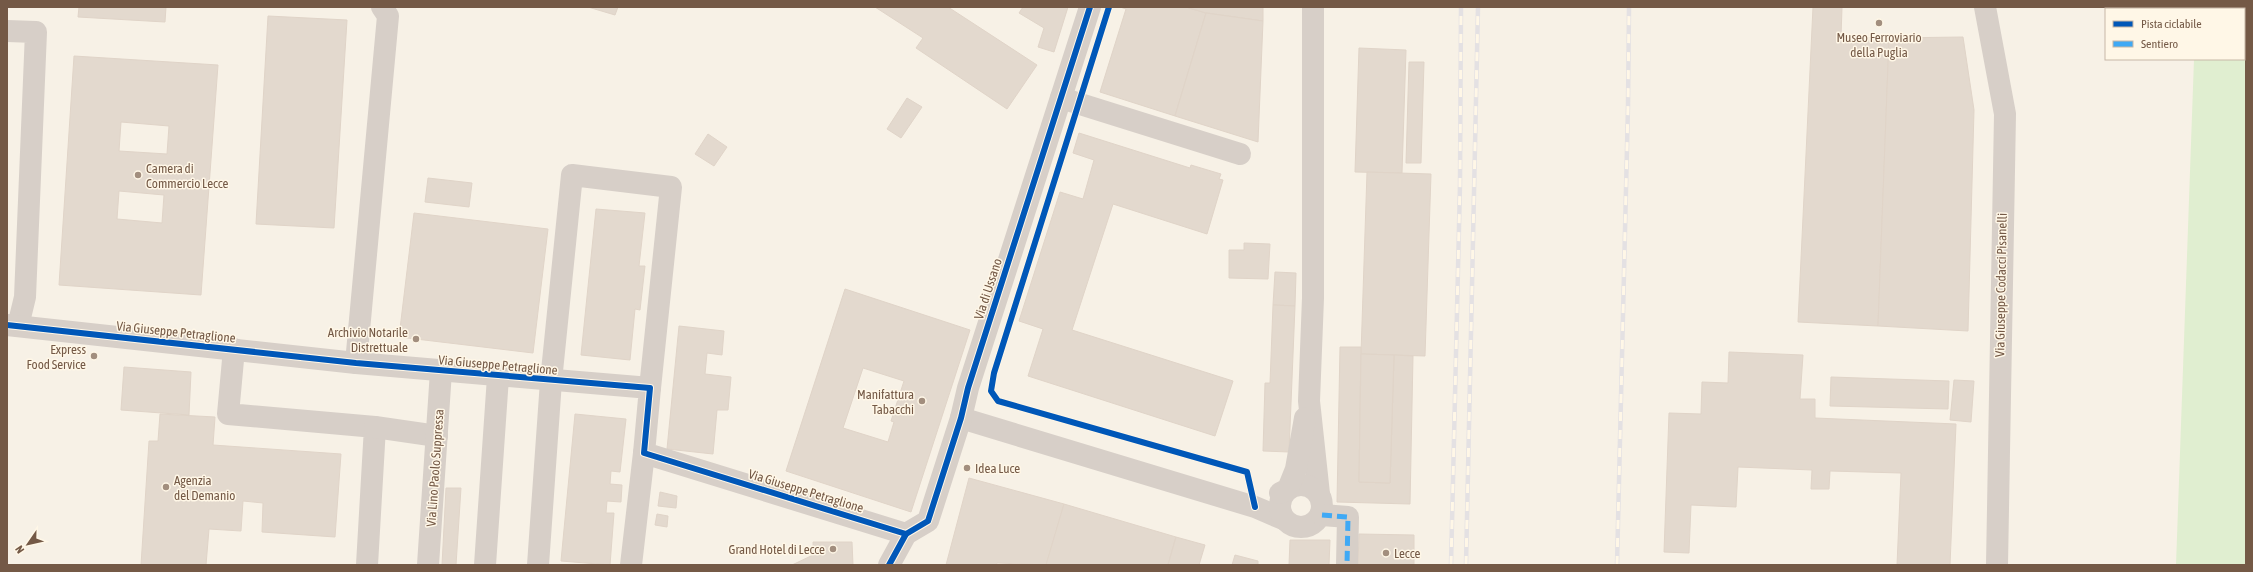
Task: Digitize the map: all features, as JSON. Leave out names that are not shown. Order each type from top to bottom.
[{"type":"street","points":[[356,363],[388,16],[382,7]]},
{"type":"street","name":"Via di Ussano","points":[[906,534],[928,521],[961,418],[968,388],[1090,7]]},
{"type":"street","points":[[961,418],[1255,507],[1284,519],[1292,526],[1304,528],[1314,524],[1322,515],[1323,504],[1319,494],[1309,401],[1313,298],[1313,7]]},
{"type":"street","name":"Via Giuseppe Codacci Pisanelli","points":[[1985,7],[2004,114],[1997,565]]},
{"type":"street","points":[[7,31],[36,32],[25,297],[13,325]]},
{"type":"street","points":[[1061,98],[1240,154]]},
{"type":"street","name":"Via Giuseppe Petraglione","points":[[538,565],[551,381],[572,175],[671,187],[631,565]]},
{"type":"street","name":"Via Giuseppe Petraglione","points":[[13,325],[356,363],[551,381],[650,388]]},
{"type":"street","points":[[234,349],[228,414],[375,427],[437,436]]},
{"type":"street","name":"Via Lino Paolo Suppressa","points":[[428,565],[440,370]]},
{"type":"street","points":[[485,565],[498,376]]},
{"type":"street","points":[[1284,519],[1279,508],[1281,497],[1288,488],[1296,469],[1309,401]]},
{"type":"street","points":[[367,565],[375,427]]},
{"type":"street","name":"Via Giuseppe Petraglione","points":[[644,453],[906,534]]},
{"type":"street","points":[[1255,507],[1288,488],[1299,484],[1310,486],[1319,494]]},
{"type":"street","points":[[1322,515],[1348,516],[1347,565]]},
{"type":"street","points":[[889,565],[906,534]]},
{"type":"green space","points":[[2246,7],[2246,565],[2176,565],[2194,60],[2245,60],[2245,8],[2196,8]]},
{"type":"building","points":[[79,7],[166,7],[165,22],[78,17]]},
{"type":"building","points":[[588,7],[618,7],[615,15]]},
{"type":"building","points":[[875,7],[948,7],[1037,65],[1007,109],[916,48],[923,38]]},
{"type":"building","points":[[1023,7],[1068,7],[1054,52],[1038,47],[1044,28],[1019,13]]},
{"type":"building","points":[[1120,7],[1186,7],[1206,13],[1175,116],[1100,92],[1126,9]]},
{"type":"building","points":[[1186,7],[1263,7],[1263,21],[1206,13]]},
{"type":"building","points":[[1813,7],[1842,7],[1841,37],[1889,38],[1878,326],[1798,322]]},
{"type":"building","points":[[1206,13],[1263,21],[1258,142],[1175,116]]},
{"type":"building","points":[[268,16],[347,20],[334,228],[256,224]]},
{"type":"building","points":[[1963,37],[1974,110],[1968,331],[1878,326],[1889,38]]},
{"type":"building","points":[[1359,48],[1406,50],[1402,173],[1355,172]]},
{"type":"building","points":[[74,56],[218,65],[201,295],[59,285]],"holes":[[[121,122],[169,126],[167,154],[119,151]],[[119,191],[164,195],[162,223],[117,219]]]},
{"type":"building","points":[[1409,62],[1424,62],[1421,163],[1406,163]]},
{"type":"building","points":[[907,98],[922,107],[901,138],[887,129]]},
{"type":"building","points":[[1079,133],[1190,168],[1191,165],[1221,174],[1219,179],[1223,180],[1207,234],[1113,204],[1072,330],[1233,381],[1215,436],[1028,376],[1043,329],[1019,321],[1060,192],[1083,199],[1094,160],[1073,153]]},
{"type":"building","points":[[708,134],[727,147],[714,166],[695,154]]},
{"type":"building","points":[[1367,172],[1431,174],[1425,356],[1361,354]]},
{"type":"building","points":[[428,178],[472,183],[469,207],[425,202]]},
{"type":"building","points":[[596,209],[645,213],[639,266],[645,266],[640,310],[635,309],[630,360],[581,355]]},
{"type":"building","points":[[414,213],[548,229],[533,353],[399,337]]},
{"type":"building","points":[[1244,243],[1270,244],[1268,279],[1229,278],[1229,250],[1244,250]]},
{"type":"building","points":[[1275,272],[1296,273],[1295,306],[1273,305]]},
{"type":"building","name":"Manifattura Tabacchi","points":[[845,289],[970,330],[911,512],[786,471]],"holes":[[[863,368],[904,381],[891,421],[894,422],[888,442],[843,428]]]},
{"type":"building","points":[[1273,305],[1295,306],[1289,452],[1263,451],[1265,383],[1270,383]]},
{"type":"building","points":[[679,326],[724,331],[722,355],[707,353],[705,374],[731,377],[728,410],[717,410],[713,454],[667,449]]},
{"type":"building","points":[[1340,347],[1361,347],[1359,482],[1390,483],[1394,355],[1413,356],[1410,504],[1337,502]]},
{"type":"building","points":[[1729,352],[1803,355],[1800,399],[1815,399],[1815,418],[1956,424],[1950,565],[1897,565],[1901,473],[1830,471],[1829,489],[1811,489],[1812,470],[1738,467],[1736,507],[1691,505],[1689,553],[1664,552],[1669,413],[1701,414],[1702,382],[1728,383]]},
{"type":"building","points":[[1361,354],[1394,355],[1390,483],[1359,482]]},
{"type":"building","points":[[124,367],[191,372],[189,415],[121,410]]},
{"type":"building","points":[[1831,377],[1949,381],[1948,409],[1830,406]]},
{"type":"building","points":[[1954,380],[1974,381],[1971,422],[1950,420]]},
{"type":"building","points":[[160,414],[215,417],[213,445],[341,454],[335,537],[262,532],[263,503],[243,501],[241,531],[209,529],[206,565],[141,565],[149,441],[158,441]]},
{"type":"building","points":[[575,414],[626,419],[620,472],[611,471],[610,484],[622,485],[621,502],[607,501],[606,513],[614,513],[610,565],[561,561]]},
{"type":"building","points":[[969,478],[1064,504],[1046,565],[997,563],[996,565],[946,565]]},
{"type":"building","points":[[446,488],[461,488],[456,565],[442,565]]},
{"type":"building","points":[[660,492],[677,496],[676,508],[658,506]]},
{"type":"building","points":[[1064,504],[1176,537],[1168,565],[1046,565]]},
{"type":"building","points":[[657,514],[668,516],[667,527],[655,525]]},
{"type":"building","name":"Lecce","points":[[1359,534],[1414,535],[1414,565],[1358,565]]},
{"type":"building","points":[[1176,537],[1205,545],[1199,565],[1168,565]]},
{"type":"building","points":[[1290,540],[1330,540],[1329,565],[1289,565]]},
{"type":"building","name":"Grand Hotel di Lecce","points":[[813,542],[852,542],[853,565],[792,565],[813,555]]},
{"type":"building","points":[[1235,555],[1258,561],[1258,565],[1232,565]]},
{"type":"railway","points":[[1451,565],[1460,185],[1461,7]]},
{"type":"railway","points":[[1466,565],[1478,7]]},
{"type":"railway","points":[[1617,565],[1629,7]]},
{"type":"marked path","points":[[1322,515],[1348,517],[1347,565]]},
{"type":"cycle path","points":[[889,565],[906,534],[928,521],[961,418],[968,388],[1090,7]]},
{"type":"cycle path","points":[[1109,7],[994,373],[991,391],[998,401],[1247,472],[1255,507]]},
{"type":"cycle path","points":[[7,325],[356,363],[650,388],[644,453],[906,534]]},
{"type":"place","name":"Museo Ferroviario della Puglia","points":[[1879,23]]},
{"type":"place","name":"Camera di Commercio Lecce","points":[[138,175]]},
{"type":"place","name":"Archivio Notarile Distrettuale","points":[[416,339]]},
{"type":"place","name":"Express Food Service","points":[[94,356]]},
{"type":"place","name":"Manifattura Tabacchi","points":[[922,401]]},
{"type":"place","name":"Idea Luce","points":[[967,468]]},
{"type":"place","name":"Agenzia del Demanio","points":[[166,487]]},
{"type":"place","name":"Grand Hotel di Lecce","points":[[833,549]]},
{"type":"place","name":"Lecce","points":[[1386,553]]}]
